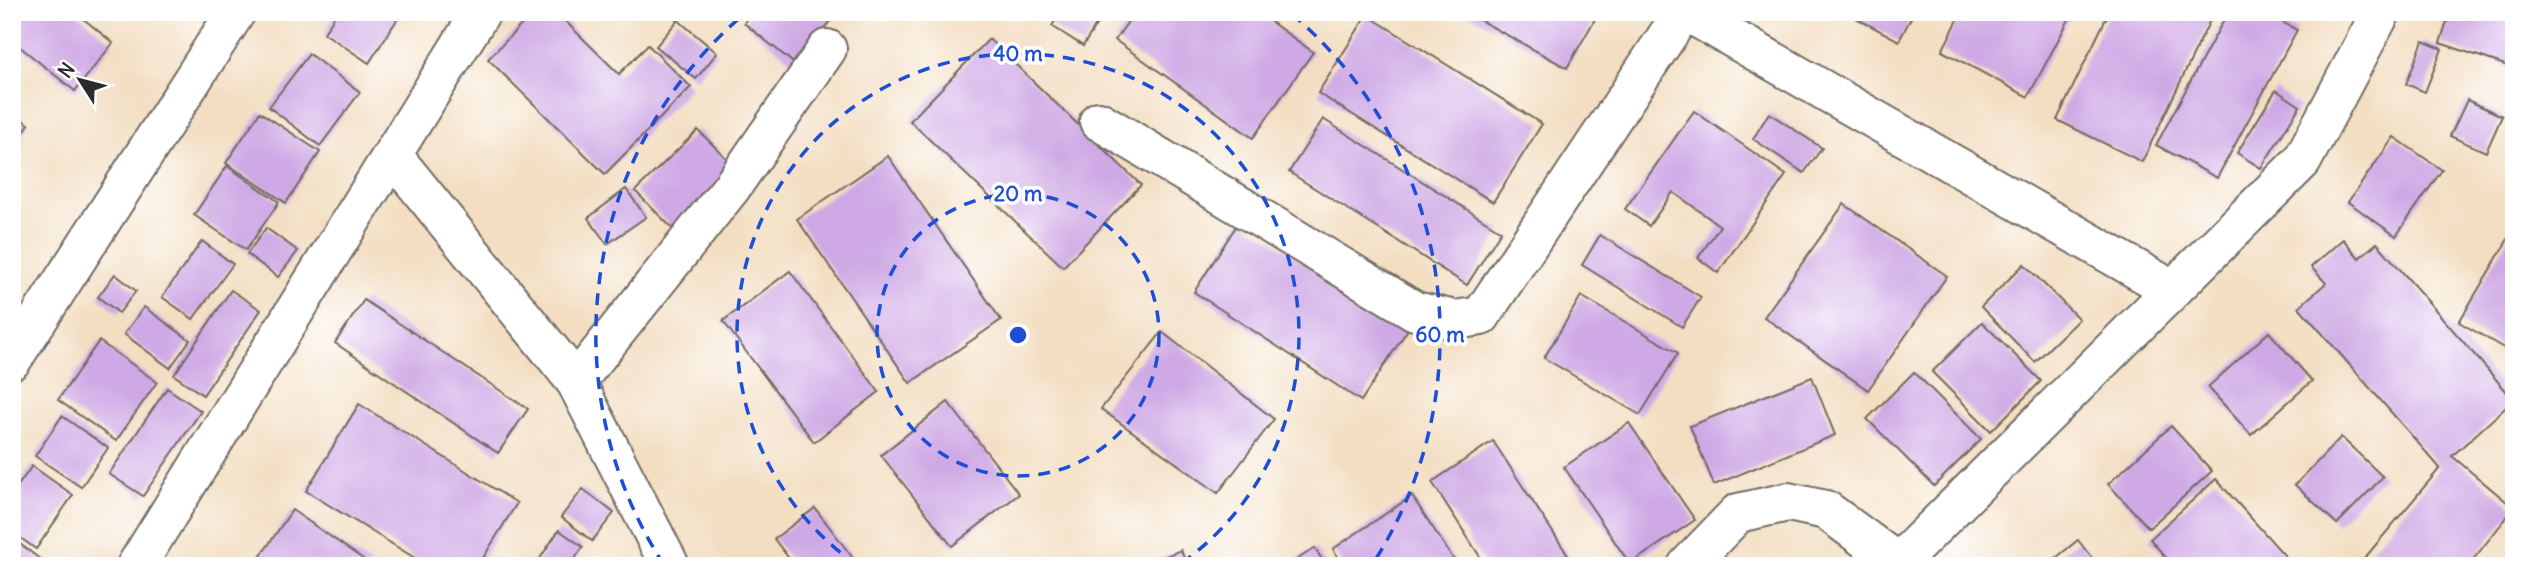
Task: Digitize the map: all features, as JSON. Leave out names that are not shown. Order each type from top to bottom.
[{"type":"street","points":[[12,360],[236,12]]},
{"type":"street","points":[[136,566],[481,12]]},
{"type":"street","points":[[1099,121],[1415,311],[1455,320],[1481,316],[1685,12],[2171,289]]},
{"type":"street","points":[[1687,566],[1738,513],[1788,502],[1826,510],[1900,564],[2171,289],[2302,161],[2381,12]]},
{"type":"street","points":[[576,382],[731,188],[827,49]]},
{"type":"street","points":[[393,156],[576,382],[670,566]]},
{"type":"building","points":[[12,12],[75,12],[113,43],[75,91],[14,42],[12,44]]},
{"type":"building","points":[[337,12],[402,12],[369,63],[324,33]]},
{"type":"building","points":[[534,12],[560,12],[558,14],[619,74],[648,45],[691,87],[605,174],[488,59]]},
{"type":"building","points":[[752,12],[837,12],[796,65],[744,23]]},
{"type":"building","points":[[1061,12],[1104,12],[1083,46],[1052,26]]},
{"type":"building","points":[[1135,12],[1257,12],[1313,52],[1253,138],[1115,40]]},
{"type":"building","points":[[1465,12],[1599,12],[1567,68]]},
{"type":"building","points":[[1845,12],[1914,12],[1899,41]]},
{"type":"building","points":[[1962,12],[2073,12],[2028,97],[1942,51]]},
{"type":"building","points":[[2109,12],[2214,12],[2142,162],[2057,120]]},
{"type":"building","points":[[2228,12],[2263,12],[2297,30],[2217,178],[2156,145]]},
{"type":"building","points":[[2450,12],[2514,13],[2514,68],[2440,43]]},
{"type":"building","points":[[1367,15],[1542,124],[1493,202],[1318,93]]},
{"type":"building","points":[[678,20],[717,53],[696,79],[656,46]]},
{"type":"building","points":[[989,39],[1141,185],[1063,267],[910,121]]},
{"type":"building","points":[[2423,41],[2442,49],[2425,92],[2406,84]]},
{"type":"building","points":[[309,54],[360,92],[320,146],[269,107]]},
{"type":"building","points":[[2276,90],[2300,106],[2261,168],[2237,153]]},
{"type":"building","points":[[2467,100],[2502,116],[2486,152],[2450,136]]},
{"type":"building","points":[[1694,111],[1786,175],[1718,273],[1698,258],[1720,226],[1673,192],[1649,226],[1625,209]]},
{"type":"building","points":[[260,112],[320,152],[286,203],[226,163]]},
{"type":"building","points":[[1769,113],[1822,148],[1804,173],[1753,139]]},
{"type":"building","points":[[12,114],[29,124],[12,150]]},
{"type":"building","points":[[1323,119],[1501,231],[1467,285],[1289,172]]},
{"type":"building","points":[[698,130],[738,170],[676,232],[635,191]]},
{"type":"building","points":[[2394,137],[2442,170],[2396,236],[2348,202]]},
{"type":"building","points":[[888,156],[1001,320],[910,383],[797,219]]},
{"type":"building","points":[[227,166],[279,202],[246,250],[194,215]]},
{"type":"building","points":[[626,189],[646,217],[607,244],[588,218]]},
{"type":"building","points":[[1844,204],[1947,276],[1868,390],[1764,317]]},
{"type":"building","points":[[1240,220],[1408,329],[1361,401],[1194,292]]},
{"type":"building","points":[[266,228],[298,251],[278,277],[247,254]]},
{"type":"building","points":[[2514,229],[2514,354],[2459,322]]},
{"type":"building","points":[[1600,235],[1701,297],[1682,327],[1582,265]]},
{"type":"building","points":[[2343,239],[2359,258],[2377,243],[2514,400],[2452,456],[2514,508],[2468,566],[2358,566],[2440,468],[2299,307],[2326,283],[2311,267]]},
{"type":"building","points":[[202,241],[233,264],[193,319],[162,297]]},
{"type":"building","points":[[2024,264],[2079,319],[2035,362],[1981,307]]},
{"type":"building","points":[[790,271],[879,392],[814,442],[723,321]]},
{"type":"building","points":[[115,274],[136,291],[119,313],[98,297]]},
{"type":"building","points":[[231,290],[261,310],[203,395],[174,375]]},
{"type":"building","points":[[1581,296],[1678,353],[1640,415],[1544,358]]},
{"type":"building","points":[[364,300],[528,409],[498,453],[335,343]]},
{"type":"building","points":[[144,307],[190,340],[170,368],[124,334]]},
{"type":"building","points":[[1982,322],[2041,381],[1991,431],[1932,372]]},
{"type":"building","points":[[1162,332],[1274,419],[1218,493],[1101,409]]},
{"type":"building","points":[[2269,332],[2312,381],[2251,435],[2208,387]]},
{"type":"building","points":[[99,341],[157,382],[116,441],[58,400]]},
{"type":"building","points":[[1914,372],[1981,439],[1934,486],[1867,419]]},
{"type":"building","points":[[1812,377],[1835,435],[1714,485],[1690,426]]},
{"type":"building","points":[[167,388],[201,411],[143,496],[109,474]]},
{"type":"building","points":[[948,402],[1019,494],[952,546],[881,455]]},
{"type":"building","points":[[359,404],[517,503],[478,566],[428,566],[306,491]]},
{"type":"building","points":[[62,416],[108,448],[81,487],[35,456]]},
{"type":"building","points":[[1629,423],[1695,520],[1630,564],[1564,467]]},
{"type":"building","points":[[2171,426],[2212,471],[2149,528],[2108,484]]},
{"type":"building","points":[[2341,437],[2383,477],[2337,524],[2295,485]]},
{"type":"building","points":[[1493,441],[1575,566],[1486,566],[1432,482]]},
{"type":"building","points":[[32,466],[73,495],[36,549],[12,532],[12,494]]},
{"type":"building","points":[[2216,479],[2294,566],[2173,566],[2150,539]]},
{"type":"building","points":[[583,489],[614,513],[592,541],[561,517]]},
{"type":"building","points":[[1412,496],[1458,566],[1344,566],[1333,549]]},
{"type":"building","points":[[815,508],[856,562],[851,566],[795,566],[774,539]]},
{"type":"building","points":[[292,510],[373,566],[254,566]]},
{"type":"building","points":[[559,530],[583,547],[570,566],[535,566]]},
{"type":"building","points":[[12,538],[49,566],[12,566]]},
{"type":"building","points":[[2078,540],[2098,566],[2046,566]]},
{"type":"building","points":[[1315,548],[1326,566],[1287,566]]},
{"type":"building","points":[[1181,550],[1187,566],[1140,566]]}]
